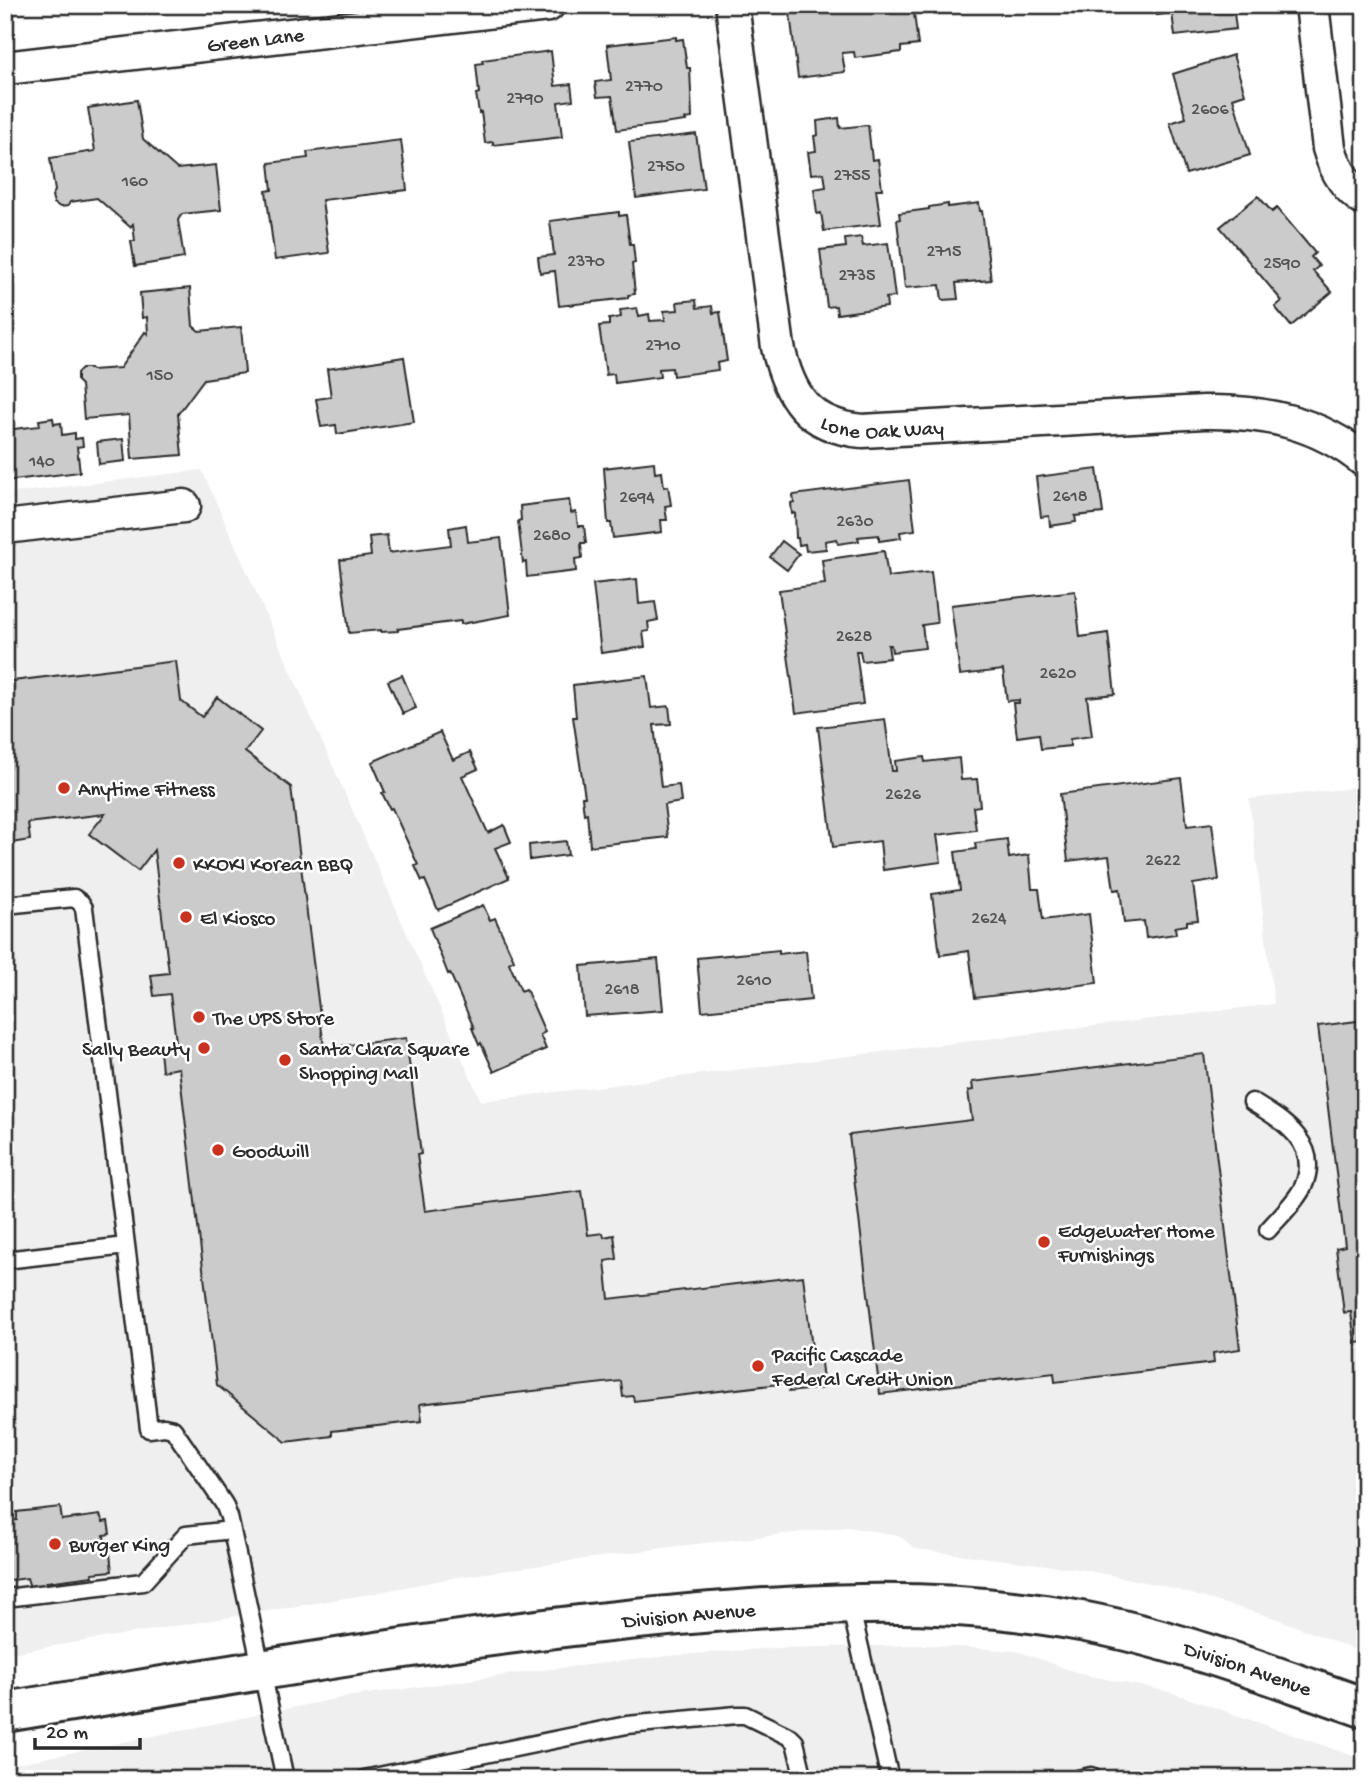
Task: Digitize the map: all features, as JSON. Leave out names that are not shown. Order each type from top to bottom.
[{"type":"street","name":"Green Lane","points":[[5,68],[548,5]]},
{"type":"street","name":"Lone Oak Way","points":[[732,5],[778,347],[790,388],[812,413],[830,424],[862,431],[1204,412],[1257,414],[1311,428],[1351,449],[1365,461]]},
{"type":"street","points":[[1312,5],[1329,148],[1333,162],[1343,179],[1365,200]]},
{"type":"street","points":[[5,527],[184,506]]},
{"type":"street","name":"Division Avenue","points":[[5,1712],[536,1629],[747,1608],[850,1604],[993,1609],[1086,1622],[1207,1653],[1365,1708]]},
{"type":"lane","points":[[5,905],[74,898],[84,908],[149,1429],[173,1429],[225,1504],[285,1779]]},
{"type":"lane","points":[[1252,1102],[1277,1118],[1297,1136],[1303,1143],[1305,1153],[1306,1178],[1303,1187],[1268,1230]]},
{"type":"lane","points":[[5,1260],[126,1246]]},
{"type":"lane","points":[[5,1598],[143,1583],[186,1535],[232,1530]]},
{"type":"lane","points":[[850,1604],[890,1779]]},
{"type":"lane","points":[[364,1779],[627,1725],[737,1714],[745,1715],[790,1737],[798,1748],[804,1779]]},
{"type":"lane","points":[[1079,1779],[1091,1776],[1091,1779]]},
{"type":"shaded area","points":[[202,470],[481,1101],[1274,1004],[1249,799],[1346,789],[1365,782],[1365,1654],[1275,1618],[1160,1585],[1079,1569],[916,1549],[898,1535],[847,1527],[678,1546],[457,1577],[364,1595],[5,1654],[5,494]]},
{"type":"shaded area","points":[[926,1645],[1017,1651],[1081,1674],[1170,1692],[1365,1760],[1365,1779],[5,1779],[5,1766],[345,1697],[668,1656],[772,1648]]},
{"type":"building","points":[[789,5],[913,5],[918,45],[901,47],[901,52],[855,58],[854,52],[842,53],[845,72],[798,78]]},
{"type":"building","points":[[1156,5],[1233,5],[1236,29],[1175,36],[1172,13],[1157,15]]},
{"type":"building","points":[[676,37],[676,40],[683,39],[687,68],[690,68],[692,118],[617,130],[612,96],[597,97],[595,82],[611,80],[607,45]]},
{"type":"building","points":[[551,51],[555,86],[571,84],[573,100],[558,102],[562,137],[493,145],[493,142],[485,143],[476,94],[479,93],[476,64],[483,63],[482,60]]},
{"type":"building","points":[[1233,55],[1245,94],[1233,98],[1250,155],[1186,174],[1170,123],[1186,118],[1173,74]]},
{"type":"building","points":[[137,100],[143,139],[177,169],[216,165],[221,210],[182,214],[178,220],[184,258],[135,266],[131,241],[135,241],[133,224],[130,227],[97,198],[70,202],[68,206],[60,207],[54,203],[50,158],[95,151],[88,108]]},
{"type":"building","points":[[839,118],[840,128],[868,125],[872,160],[878,159],[882,189],[876,189],[881,224],[824,231],[821,213],[817,214],[814,189],[826,187],[824,173],[811,174],[808,152],[816,151],[814,136],[818,135],[817,121]]},
{"type":"building","points":[[696,134],[704,189],[636,198],[629,142]]},
{"type":"building","points":[[401,140],[407,190],[322,200],[329,253],[275,260],[266,191],[272,190],[269,163],[308,158],[307,152]]},
{"type":"building","points":[[1258,196],[1272,212],[1277,208],[1315,253],[1311,257],[1319,266],[1313,271],[1332,292],[1291,326],[1275,307],[1282,301],[1220,227]]},
{"type":"building","points":[[979,203],[991,280],[956,283],[958,299],[942,300],[940,285],[905,288],[897,220],[900,219],[899,213],[948,204],[948,207]]},
{"type":"building","points":[[619,212],[619,216],[626,215],[630,244],[633,244],[635,294],[628,295],[628,298],[559,306],[555,271],[540,273],[538,257],[554,255],[550,221]]},
{"type":"building","points":[[861,237],[863,246],[888,243],[895,297],[886,298],[887,307],[837,314],[836,306],[827,307],[820,250],[846,247],[845,239]]},
{"type":"building","points":[[190,288],[193,326],[199,331],[241,327],[245,373],[204,379],[178,414],[182,455],[132,459],[129,415],[84,419],[81,385],[77,381],[77,373],[82,368],[120,368],[145,332],[148,334],[147,317],[142,318],[140,293]]},
{"type":"building","points":[[696,300],[697,308],[712,306],[713,313],[720,312],[727,361],[717,363],[718,370],[673,376],[672,368],[659,369],[660,377],[615,383],[614,374],[606,375],[599,326],[609,325],[609,319],[621,317],[620,310],[637,308],[639,316],[649,314],[650,321],[665,320],[664,311],[678,310],[677,302]]},
{"type":"building","points":[[404,357],[414,422],[337,434],[336,425],[321,427],[316,399],[331,397],[327,369]]},
{"type":"building","points":[[53,418],[54,424],[61,423],[62,435],[75,433],[75,439],[82,438],[83,446],[77,447],[80,472],[5,481],[5,430],[40,426],[39,420]]},
{"type":"building","points":[[123,439],[125,461],[99,464],[97,442]]},
{"type":"building","points":[[654,462],[655,473],[662,472],[664,487],[668,486],[671,505],[665,506],[667,520],[661,520],[662,532],[613,538],[611,523],[608,523],[604,468]]},
{"type":"building","points":[[1097,469],[1103,513],[1075,516],[1076,522],[1050,526],[1049,516],[1041,517],[1036,477]]},
{"type":"building","points":[[909,480],[915,530],[900,532],[901,538],[879,541],[879,535],[858,537],[859,541],[838,544],[837,539],[825,541],[826,549],[806,551],[805,544],[799,545],[796,538],[795,513],[792,514],[793,495]]},
{"type":"building","points":[[569,500],[571,513],[576,512],[578,526],[584,526],[586,543],[581,543],[582,558],[575,559],[576,571],[527,577],[518,521],[521,520],[520,506]]},
{"type":"building","points":[[466,525],[468,542],[501,538],[510,615],[461,624],[461,621],[398,631],[349,633],[340,560],[371,556],[369,537],[387,535],[389,553],[451,545],[449,528]]},
{"type":"building","points":[[782,541],[799,554],[787,570],[770,557]]},
{"type":"building","points":[[884,551],[888,577],[931,572],[937,623],[922,625],[925,648],[892,652],[891,645],[888,645],[890,658],[862,661],[860,651],[856,651],[863,704],[796,713],[779,590],[825,584],[822,560]]},
{"type":"building","points":[[637,579],[639,604],[655,602],[658,620],[648,622],[649,631],[643,632],[645,647],[601,653],[593,584]]},
{"type":"building","points":[[1075,591],[1080,637],[1108,633],[1115,694],[1087,697],[1092,736],[1070,739],[1070,746],[1041,749],[1039,734],[1017,737],[1013,703],[1019,703],[1019,700],[1007,701],[1003,670],[960,675],[951,605]]},
{"type":"building","name":"Santa Clara Square Shopping Mall","points":[[176,661],[181,701],[202,717],[217,697],[261,731],[245,752],[291,787],[324,1048],[406,1038],[421,1154],[417,1155],[425,1211],[582,1191],[588,1235],[614,1235],[617,1259],[605,1261],[609,1299],[803,1276],[813,1356],[820,1355],[824,1388],[789,1392],[788,1383],[634,1401],[633,1396],[623,1397],[621,1381],[420,1404],[422,1421],[332,1431],[332,1436],[286,1442],[217,1385],[179,1068],[162,1071],[160,1051],[177,1049],[170,994],[154,996],[151,975],[169,973],[154,850],[138,871],[89,834],[105,814],[28,823],[30,840],[11,843],[9,825],[5,825],[5,682]]},
{"type":"building","points":[[402,675],[416,708],[403,714],[388,681]]},
{"type":"building","points":[[647,676],[651,708],[669,706],[671,724],[654,725],[661,787],[679,785],[681,802],[664,805],[668,837],[590,846],[573,717],[576,717],[573,685]]},
{"type":"building","points":[[885,719],[892,771],[896,771],[895,761],[924,757],[925,762],[959,758],[961,780],[977,779],[980,806],[973,807],[976,830],[937,835],[941,862],[883,870],[880,841],[833,847],[818,727]]},
{"type":"building","points":[[440,732],[453,760],[470,752],[478,769],[462,776],[488,833],[504,825],[511,842],[495,848],[509,878],[438,910],[425,880],[422,881],[415,866],[418,865],[392,808],[390,809],[382,793],[385,792],[372,762]]},
{"type":"building","points":[[1181,778],[1187,826],[1212,823],[1219,880],[1193,884],[1198,920],[1187,921],[1187,925],[1175,927],[1176,934],[1146,938],[1144,921],[1124,923],[1120,889],[1114,890],[1109,856],[1068,861],[1060,794]]},
{"type":"building","points":[[1007,839],[1009,858],[1029,855],[1032,889],[1039,889],[1043,920],[1089,914],[1097,983],[975,998],[969,951],[940,955],[932,894],[960,890],[955,852],[976,849],[975,843]]},
{"type":"building","points":[[566,841],[568,855],[530,860],[529,845]]},
{"type":"building","points":[[483,905],[490,920],[495,918],[514,960],[509,963],[521,991],[526,989],[545,1032],[540,1035],[546,1049],[494,1072],[481,1043],[479,1045],[430,928]]},
{"type":"building","points":[[779,950],[779,954],[806,951],[811,1000],[702,1011],[697,958]]},
{"type":"building","points":[[658,959],[663,1010],[585,1016],[581,966]]},
{"type":"building","points":[[1365,1020],[1365,1342],[1355,1343],[1351,1312],[1344,1313],[1336,1248],[1345,1246],[1318,1026]]},
{"type":"building","name":"Edgewater Home Furnishings","points":[[1204,1054],[1240,1349],[1213,1353],[1214,1363],[1055,1382],[1054,1373],[880,1394],[849,1135],[972,1120],[968,1091],[973,1090],[972,1082]]},
{"type":"building","name":"Burger King","points":[[60,1507],[62,1520],[100,1515],[103,1522],[108,1521],[110,1534],[104,1535],[106,1554],[110,1554],[112,1571],[46,1582],[47,1589],[31,1591],[27,1578],[5,1581],[5,1521],[17,1520],[17,1512]]},
{"type":"place","name":"Anytime Fitness","points":[[64,788]]},
{"type":"place","name":"KKOKI Korean BBQ","points":[[179,863]]},
{"type":"place","name":"El Kiosco","points":[[186,917]]},
{"type":"place","name":"The UPS Store","points":[[199,1017]]},
{"type":"place","name":"Sally Beauty","points":[[204,1048]]},
{"type":"place","name":"Santa Clara Square Shopping Mall","points":[[285,1060]]},
{"type":"place","name":"Goodwill","points":[[218,1150]]},
{"type":"place","name":"Edgewater Home Furnishings","points":[[1044,1242]]},
{"type":"place","name":"Pacific Cascade Federal Credit Union","points":[[758,1366]]},
{"type":"place","name":"Burger King","points":[[55,1544]]}]
